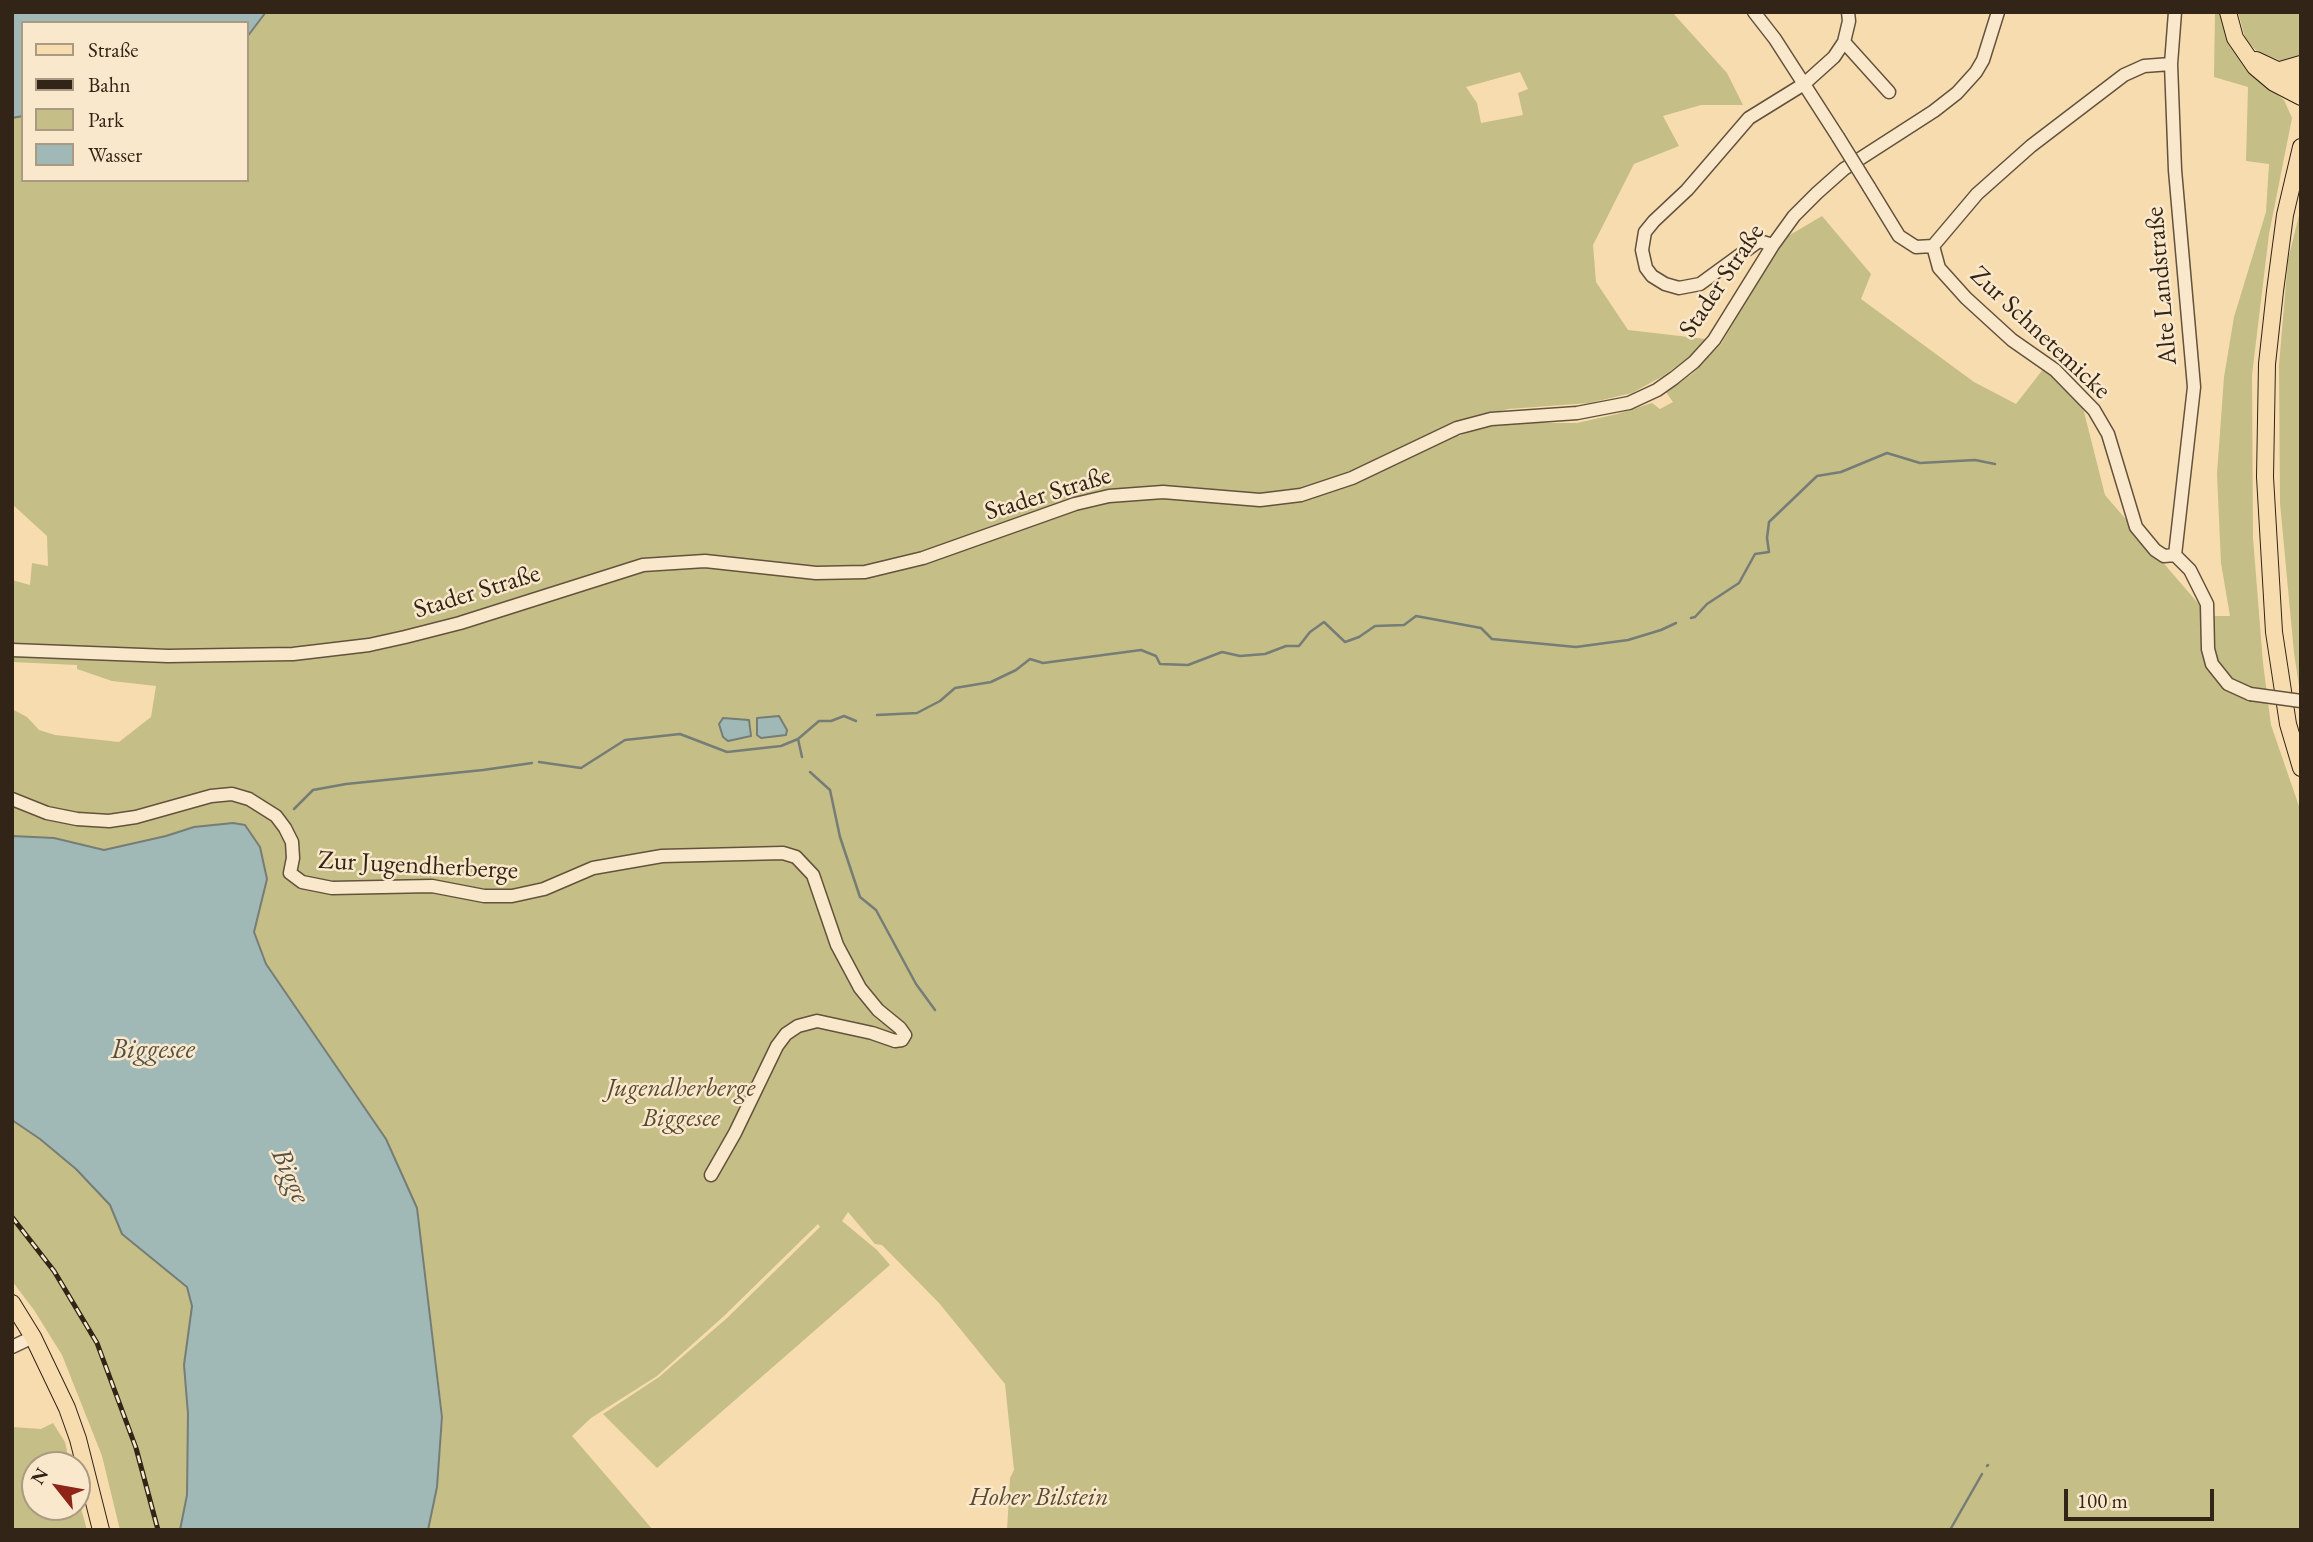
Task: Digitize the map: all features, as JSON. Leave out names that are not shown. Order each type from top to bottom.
[{"type":"main road","points":[[2228,12],[2235,38],[2263,75],[2301,97]]},
{"type":"main road","points":[[2245,54],[2301,81]]},
{"type":"main road","points":[[2277,71],[2301,64]]},
{"type":"main road","points":[[2301,147],[2285,215],[2275,291],[2267,365],[2264,477],[2274,632],[2288,724],[2301,768]]},
{"type":"main road","points":[[12,1303],[33,1336],[71,1418],[101,1530]]},
{"type":"street","points":[[1754,12],[1804,84],[1899,236],[1916,247],[1933,246],[1986,186],[2031,146],[2123,75],[2144,66],[2171,64]]},
{"type":"street","points":[[1773,245],[1759,241],[1700,284],[1679,288],[1665,285],[1653,276],[1646,268],[1642,250],[1645,232],[1649,226],[1687,190],[1749,118],[1804,84],[1834,57],[1844,42],[1849,21],[1848,12]]},
{"type":"street","name":"Stader Straße","points":[[12,650],[221,656],[329,651],[405,637],[460,623],[643,565],[705,561],[816,573],[865,572],[923,558],[1075,504],[1109,496],[1163,492],[1260,500],[1301,495],[1352,478],[1457,428],[1491,419],[1577,413],[1629,402],[1657,390],[1694,362],[1714,340],[1773,245],[1800,210],[1843,169],[1957,93],[1983,60],[1998,12]]},
{"type":"street","name":"Alte Landstraße","points":[[2175,12],[2171,64],[2175,170],[2194,387],[2175,555]]},
{"type":"street","points":[[1844,42],[1889,92]]},
{"type":"street","name":"Zur Schnetemicke","points":[[1933,246],[1939,268],[1966,298],[2012,341],[2055,370],[2094,410],[2108,434],[2136,527],[2155,550],[2164,556],[2175,555]]},
{"type":"street","points":[[2175,555],[2190,570],[2207,604],[2211,664],[2228,684],[2250,694],[2301,701]]},
{"type":"street","name":"Zur Jugendherberge","points":[[12,799],[47,813],[77,820],[109,821],[136,817],[211,796],[232,794],[249,799],[276,816],[285,828],[292,842],[290,873],[302,882],[332,888],[432,886],[484,896],[512,897],[528,895],[593,868],[662,856],[783,853],[796,857],[813,875],[837,946],[860,988],[878,1010],[905,1035],[902,1040],[895,1041],[817,1021],[798,1026],[786,1034],[777,1046],[735,1133],[711,1175]]},
{"type":"street","points":[[12,1348],[33,1336]]},
{"type":"green space","points":[[266,12],[1672,12],[1727,73],[1743,105],[1701,105],[1663,116],[1679,146],[1634,164],[1593,245],[1596,282],[1628,330],[1706,339],[1688,358],[1632,393],[1589,403],[1508,409],[1455,422],[1459,436],[1480,428],[1515,423],[1577,423],[1652,403],[1660,409],[1673,402],[1666,392],[1692,374],[1721,344],[1783,239],[1822,216],[1871,274],[1861,299],[1974,382],[2016,404],[2044,368],[2082,404],[2105,495],[2209,616],[2230,616],[2221,563],[2217,474],[2224,377],[2234,317],[2266,212],[2269,164],[2246,161],[2248,87],[2214,77],[2215,12],[2221,12],[2249,71],[2284,100],[2292,118],[2269,234],[2252,375],[2253,538],[2271,725],[2301,812],[2301,1530],[1007,1530],[1010,1478],[1014,1470],[1005,1384],[939,1303],[882,1245],[875,1244],[848,1212],[842,1221],[877,1250],[890,1265],[657,1468],[603,1414],[659,1377],[727,1318],[820,1227],[818,1224],[724,1316],[657,1376],[591,1418],[572,1436],[653,1530],[428,1530],[437,1486],[443,1418],[417,1208],[386,1139],[266,964],[254,932],[267,879],[194,827],[104,850],[54,838],[12,836],[12,709],[27,717],[39,730],[55,735],[119,742],[151,717],[156,686],[112,681],[77,669],[77,665],[12,662],[12,580],[30,585],[32,563],[48,566],[47,536],[12,504],[12,118],[21,116],[21,182],[248,182],[248,36]],"holes":[[[1520,72],[1528,89],[1518,93],[1523,115],[1481,123],[1477,103],[1466,87]]]},
{"type":"green space","points":[[2238,12],[2301,12],[2301,55],[2284,62],[2257,51],[2246,41]]},
{"type":"green space","points":[[2301,207],[2301,699],[2280,503],[2279,365],[2288,260]]},
{"type":"green space","points":[[12,1120],[76,1169],[110,1205],[122,1234],[187,1287],[192,1306],[184,1365],[188,1414],[187,1495],[180,1530],[120,1530],[102,1456],[62,1355],[12,1281]]},
{"type":"green space","points":[[53,1423],[65,1442],[67,1451],[21,1451],[21,1521],[84,1521],[87,1530],[12,1530],[12,1427],[41,1429]]},
{"type":"water","points":[[12,12],[266,12],[248,36],[248,21],[21,21],[21,116],[12,118]]},
{"type":"water","points":[[779,716],[787,730],[786,735],[761,738],[757,735],[757,718]]},
{"type":"water","points":[[723,718],[749,720],[751,736],[728,741],[723,737],[719,724]]},
{"type":"water","name":"Biggesee","points":[[233,823],[245,825],[260,847],[267,879],[254,932],[266,964],[386,1139],[417,1208],[442,1417],[437,1487],[428,1530],[180,1530],[187,1495],[188,1414],[184,1365],[192,1306],[187,1287],[122,1234],[110,1205],[76,1169],[12,1120],[12,836],[54,838],[104,850],[194,827]]},
{"type":"waterway","points":[[1691,618],[1739,583],[1755,554],[1769,552],[1769,522],[1817,476],[1841,472],[1887,453],[1920,463],[1975,460],[1995,464]]},
{"type":"waterway","points":[[877,715],[917,713],[940,701],[955,688],[991,682],[1016,670],[1030,659],[1043,663],[1141,650],[1156,656],[1160,664],[1188,665],[1222,652],[1240,656],[1265,654],[1286,646],[1299,646],[1310,632],[1324,622],[1345,642],[1359,637],[1375,626],[1404,625],[1416,616],[1481,628],[1492,639],[1576,647],[1628,640],[1676,623]]},
{"type":"waterway","points":[[539,762],[581,768],[625,740],[680,734],[727,752],[781,746],[798,739],[819,721],[831,721],[844,716],[856,721]]},
{"type":"waterway","points":[[798,739],[802,757]]},
{"type":"waterway","points":[[294,809],[313,790],[532,763]]},
{"type":"waterway","points":[[810,772],[830,790],[840,837],[860,897],[876,910],[916,984],[935,1010]]},
{"type":"waterway","points":[[1950,1530],[1982,1474]]},
{"type":"railway","points":[[12,1217],[54,1271],[97,1343],[136,1448],[158,1530]]},
{"type":"park label","name":"Jugendherberge Biggesee","points":[[681,1104]]},
{"type":"park label","name":"Hoher Bilstein","points":[[1039,1498]]},
{"type":"water label","name":"Bigge","points":[[290,1176]]}]
